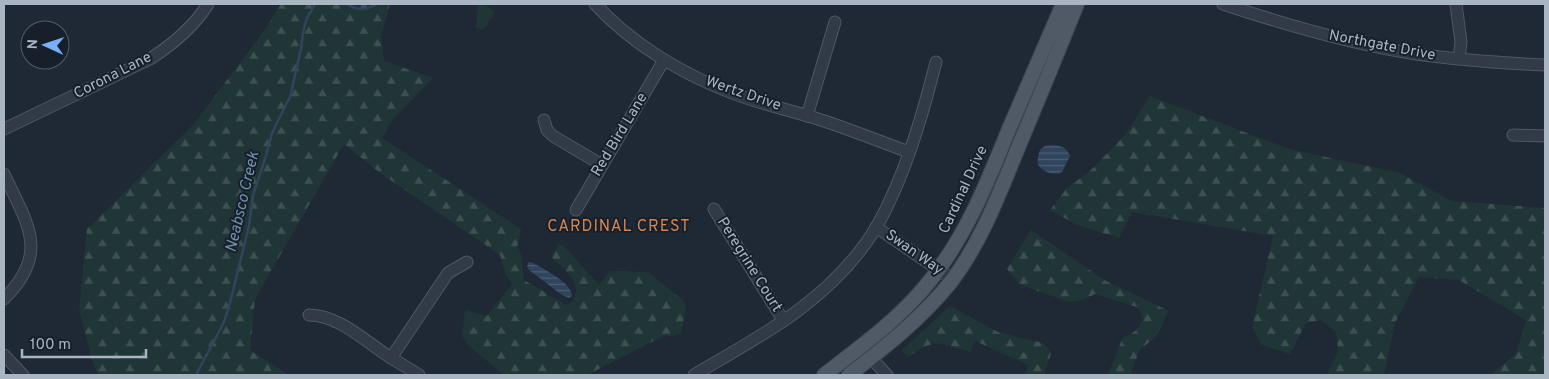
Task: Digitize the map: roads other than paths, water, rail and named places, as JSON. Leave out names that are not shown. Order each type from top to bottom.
[{"type":"main road","name":"Cardinal Drive","points":[[824,375],[887,325],[912,302],[938,270],[965,231],[979,203],[1062,4]]},
{"type":"main road","points":[[849,375],[907,329],[952,280],[978,237],[998,198],[1078,4]]},
{"type":"street","name":"Corona Lane","points":[[4,129],[150,59],[188,30],[208,4]]},
{"type":"street","name":"Wertz Drive","points":[[595,4],[617,26],[664,60],[717,88],[807,116],[909,152]]},
{"type":"street","name":"Northgate Drive","points":[[1223,4],[1282,23],[1345,40],[1415,54],[1459,60],[1545,65]]},
{"type":"street","points":[[1456,4],[1461,42],[1459,60]]},
{"type":"street","points":[[807,116],[835,22]]},
{"type":"street","name":"Red Bird Lane","points":[[576,210],[623,126],[664,60]]},
{"type":"street","points":[[694,375],[783,320],[815,296],[840,273],[856,254],[876,227],[888,203],[909,152],[936,62]]},
{"type":"street","points":[[544,120],[547,130],[553,136],[602,165]]},
{"type":"street","points":[[1513,135],[1545,136]]},
{"type":"street","points":[[4,174],[30,230],[32,243],[25,272],[14,289],[4,299]]},
{"type":"street","name":"Peregrine Court","points":[[714,209],[783,320]]},
{"type":"street","name":"Swan Way","points":[[876,227],[952,280]]},
{"type":"street","points":[[391,358],[448,273],[467,262]]},
{"type":"street","points":[[308,315],[317,315],[336,322],[419,375]]},
{"type":"street","points":[[4,354],[23,375]]},
{"type":"street","points":[[871,358],[887,375]]},
{"type":"water","points":[[1045,146],[1060,146],[1068,152],[1070,156],[1062,172],[1049,173],[1038,165],[1038,154]]},
{"type":"water","points":[[529,262],[563,281],[571,291],[572,296],[569,298],[562,295],[529,270],[527,266]]},
{"type":"waterway","name":"Neabsco Creek","points":[[196,375],[224,322],[249,226],[253,195],[272,133],[290,97],[303,32],[307,18],[315,4]]},
{"type":"waterway","name":"Neabsco Creek","points":[[347,4],[362,9],[377,4]]},
{"type":"district","name":"CARDINAL CREST","points":[[619,227]]}]
